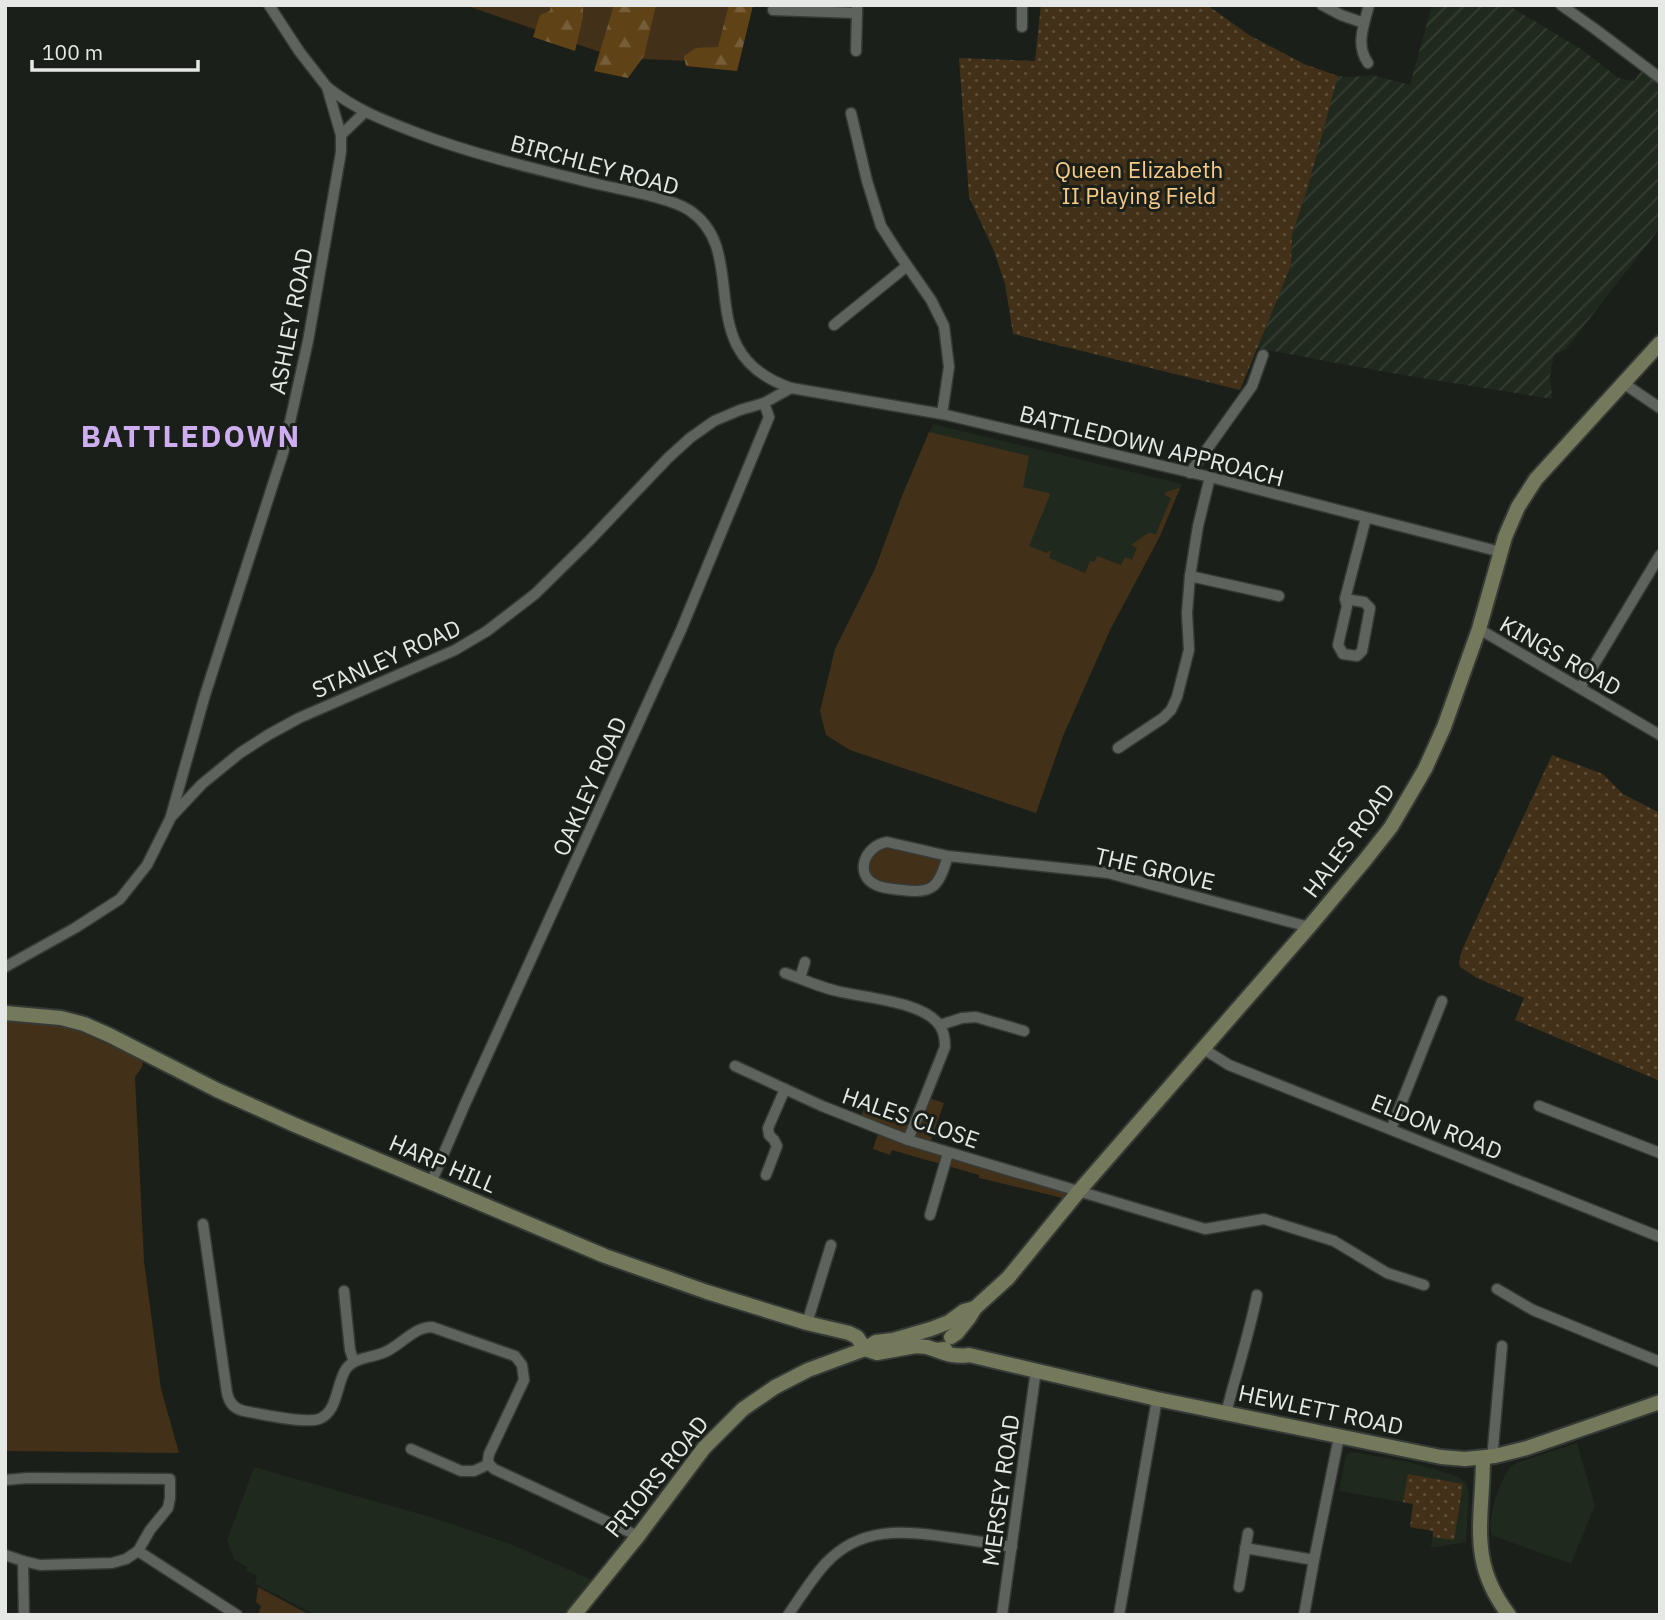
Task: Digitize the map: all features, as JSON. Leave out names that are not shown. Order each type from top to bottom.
[{"type":"main road","name":"HALES ROAD","points":[[951,1338],[970,1318],[975,1308],[1008,1278],[1079,1191],[1309,928],[1378,844],[1412,793],[1444,727],[1479,629],[1511,522],[1531,486],[1660,342]]},
{"type":"main road","name":"HARP HILL","points":[[5,1013],[51,1017],[85,1024],[217,1090],[295,1125],[605,1256],[707,1292],[849,1333],[857,1337],[865,1349]]},
{"type":"main road","name":"HALES ROAD","points":[[934,1328],[964,1311],[975,1308]]},
{"type":"main road","points":[[934,1328],[948,1330],[951,1338],[946,1348],[934,1350],[928,1343],[928,1332],[934,1328]]},
{"type":"main road","name":"PRIORS ROAD","points":[[574,1615],[704,1448],[743,1409],[791,1378],[825,1363],[865,1349],[876,1342],[934,1328]]},
{"type":"main road","name":"HEWLETT ROAD","points":[[951,1338],[969,1355]]},
{"type":"main road","name":"PRIORS ROAD","points":[[865,1349],[877,1353],[921,1346],[934,1350]]},
{"type":"main road","name":"HEWLETT ROAD","points":[[934,1350],[958,1357],[969,1355],[1157,1399],[1339,1437],[1441,1457],[1465,1459],[1489,1457],[1563,1436],[1660,1402]]},
{"type":"main road","points":[[1489,1457],[1479,1514],[1479,1536],[1491,1585],[1509,1615]]},
{"type":"street","name":"ASHLEY ROAD","points":[[171,817],[205,695],[283,453],[309,341],[341,152],[341,135],[327,87],[269,5]]},
{"type":"street","points":[[1022,5],[1023,27]]},
{"type":"street","points":[[1322,5],[1364,23]]},
{"type":"street","points":[[1368,63],[1360,45],[1369,5]]},
{"type":"street","points":[[1561,5],[1660,78]]},
{"type":"street","points":[[773,10],[857,9],[856,51]]},
{"type":"street","name":"BIRCHLEY ROAD","points":[[327,87],[365,112],[452,146],[668,201],[691,212],[703,223],[715,245],[729,327],[735,343],[761,374],[791,388]]},
{"type":"street","points":[[341,135],[365,112]]},
{"type":"street","points":[[851,113],[881,226],[931,300],[944,326],[949,367],[942,414]]},
{"type":"street","points":[[834,326],[907,266]]},
{"type":"street","points":[[1190,473],[1252,386],[1263,355]]},
{"type":"street","points":[[1623,383],[1660,408]]},
{"type":"street","name":"STANLEY ROAD","points":[[5,967],[120,899],[147,865],[171,817],[198,788],[240,753],[299,718],[455,650],[488,631],[513,613],[554,576],[690,438],[726,415],[764,404],[791,388]]},
{"type":"street","name":"BATTLEDOWN APPROACH","points":[[791,388],[942,414],[1210,477],[1501,552]]},
{"type":"street","name":"OAKLEY ROAD","points":[[431,1183],[681,630],[769,417],[764,404]]},
{"type":"street","points":[[1118,748],[1163,718],[1171,710],[1177,697],[1189,650],[1187,613],[1190,576],[1210,477]]},
{"type":"street","points":[[1345,599],[1364,603],[1370,608],[1362,651],[1357,656],[1343,654],[1338,645],[1345,599],[1366,518]]},
{"type":"street","points":[[1580,688],[1660,555]]},
{"type":"street","points":[[1190,576],[1279,596]]},
{"type":"street","name":"KINGS ROAD","points":[[1479,629],[1660,735]]},
{"type":"street","points":[[181,778],[198,788]]},
{"type":"street","name":"THE GROVE","points":[[948,856],[937,883],[929,890],[921,892],[877,886],[867,877],[864,869],[864,860],[869,851],[887,842],[948,856],[1108,873],[1309,928]]},
{"type":"street","points":[[800,978],[805,962]]},
{"type":"street","points":[[785,973],[833,990],[913,1008],[927,1013],[940,1025],[945,1047],[908,1140]]},
{"type":"street","points":[[1391,1129],[1442,1001]]},
{"type":"street","points":[[940,1025],[976,1017],[1024,1031]]},
{"type":"street","name":"ELDON ROAD","points":[[1202,1048],[1229,1065],[1660,1237]]},
{"type":"street","name":"HALES CLOSE","points":[[735,1066],[822,1106],[948,1153],[1205,1229],[1264,1219],[1334,1241],[1387,1273],[1424,1285]]},
{"type":"street","points":[[766,1175],[777,1146],[769,1135],[768,1128],[785,1089]]},
{"type":"street","points":[[1539,1106],[1660,1153]]},
{"type":"street","points":[[930,1215],[948,1153]]},
{"type":"street","points":[[203,1224],[226,1393],[232,1405],[239,1410],[257,1413],[309,1421],[320,1419],[330,1411],[347,1367],[389,1350],[419,1330],[427,1327],[438,1328],[514,1356],[524,1370],[524,1380],[489,1454],[489,1464],[494,1469],[638,1536]]},
{"type":"street","points":[[807,1323],[831,1245]]},
{"type":"street","points":[[1497,1289],[1533,1310],[1660,1362]]},
{"type":"street","points":[[344,1290],[350,1350],[355,1362]]},
{"type":"street","points":[[1226,1413],[1257,1296]]},
{"type":"street","points":[[1489,1457],[1493,1448],[1502,1346]]},
{"type":"street","name":"MERSEY ROAD","points":[[1002,1615],[1036,1370]]},
{"type":"street","points":[[1119,1615],[1157,1399]]},
{"type":"street","points":[[1304,1615],[1339,1437]]},
{"type":"street","points":[[411,1449],[461,1471],[474,1471],[489,1464]]},
{"type":"street","points":[[5,1480],[170,1479],[168,1508],[150,1530],[138,1551],[126,1559],[112,1563],[40,1565],[5,1555]]},
{"type":"street","points":[[788,1615],[825,1563],[844,1548],[867,1538],[888,1532],[910,1532],[1012,1547]]},
{"type":"street","points":[[1239,1587],[1248,1534]]},
{"type":"street","points":[[1245,1548],[1314,1560]]},
{"type":"street","points":[[138,1551],[237,1615]]},
{"type":"street","points":[[23,1561],[24,1615]]},
{"type":"shaded area","points":[[1432,5],[1508,5],[1584,51],[1618,78],[1634,81],[1644,66],[1660,78],[1660,228],[1566,349],[1554,355],[1549,381],[1552,399],[1257,348],[1291,267],[1292,235],[1338,76],[1372,75],[1410,85]]},
{"type":"shaded area","points":[[933,424],[1182,484],[1160,536],[1110,630],[1063,736],[1036,813],[850,750],[826,735],[820,711],[835,649],[875,569]]},
{"type":"shaded area","points":[[1577,1443],[1595,1505],[1571,1564],[1491,1535],[1490,1524],[1495,1498],[1509,1468],[1516,1463]]},
{"type":"shaded area","points":[[1352,1452],[1409,1462],[1457,1476],[1465,1482],[1469,1492],[1466,1542],[1431,1548],[1433,1531],[1410,1527],[1413,1504],[1339,1491],[1346,1455]]},
{"type":"shaded area","points":[[254,1467],[434,1518],[513,1545],[599,1583],[574,1615],[316,1615],[255,1584],[257,1575],[246,1571],[247,1567],[235,1560],[227,1541]]},
{"type":"green space","points":[[465,5],[753,5],[739,63],[617,58]]},
{"type":"green space","points":[[551,5],[583,5],[575,51],[533,37],[540,15],[550,11]]},
{"type":"green space","points":[[614,5],[656,5],[644,56],[628,78],[594,71]]},
{"type":"green space","points":[[729,5],[753,5],[737,71],[686,66],[684,56],[696,48],[718,47]]},
{"type":"green space","name":"Queen Elizabeth II Playing Field","points":[[1041,5],[1207,5],[1249,35],[1304,64],[1338,76],[1292,235],[1291,266],[1240,390],[1013,334],[1005,284],[994,251],[969,197],[959,58],[1035,61]]},
{"type":"green space","points":[[929,432],[1029,456],[1023,487],[1050,495],[1029,546],[1047,553],[1051,551],[1049,558],[1085,573],[1090,561],[1095,562],[1097,556],[1121,565],[1125,557],[1132,560],[1137,548],[1131,545],[1148,533],[1156,534],[1171,498],[1165,495],[1166,492],[1180,488],[1160,536],[1110,630],[1063,736],[1036,813],[850,750],[826,735],[820,711],[835,649],[875,569]]},
{"type":"green space","points":[[1552,755],[1603,774],[1623,794],[1660,813],[1660,1081],[1515,1020],[1524,998],[1477,978],[1460,967],[1462,950]]},
{"type":"green space","points":[[878,844],[948,856],[929,890],[873,883],[864,869]]},
{"type":"green space","points":[[5,1021],[69,1027],[143,1060],[135,1077],[144,1261],[161,1389],[179,1453],[5,1451]]},
{"type":"green space","points":[[926,1097],[944,1103],[929,1146],[1079,1191],[1071,1200],[979,1178],[979,1175],[892,1150],[890,1155],[873,1149],[879,1130],[859,1121],[864,1109],[912,1126]]},
{"type":"green space","points":[[1408,1474],[1463,1484],[1454,1540],[1433,1537],[1433,1531],[1410,1527],[1413,1504],[1403,1502]]},
{"type":"green space","points":[[258,1587],[310,1615],[258,1615],[261,1606],[256,1602]]},
{"type":"district","name":"BATTLEDOWN","points":[[191,435]]}]
